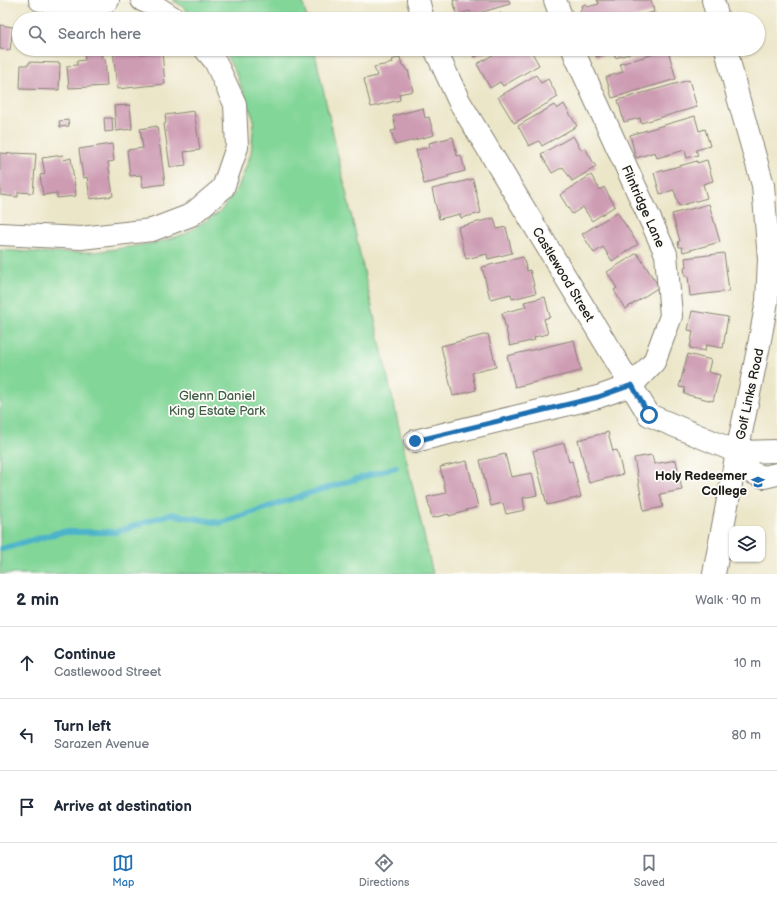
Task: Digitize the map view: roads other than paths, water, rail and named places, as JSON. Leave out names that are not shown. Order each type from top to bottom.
[{"type":"street","points":[[40,0],[73,6],[103,3],[108,0]]},
{"type":"street","points":[[142,0],[156,6],[165,12]]},
{"type":"street","points":[[418,0],[421,12]]},
{"type":"street","points":[[555,0],[559,12]]},
{"type":"street","points":[[713,0],[716,12]]},
{"type":"street","points":[[0,234],[81,238],[152,230],[191,216],[223,188],[237,147],[234,104],[215,61],[211,56]]},
{"type":"street","name":"Castlewood Street","points":[[438,56],[459,100],[649,415],[737,452]]},
{"type":"street","name":"Flintridge Lane","points":[[576,56],[666,254],[671,316],[654,362],[632,385]]},
{"type":"street","name":"Golf Links Road","points":[[714,574],[737,452],[760,345],[767,301],[769,258],[763,186],[728,56]]},
{"type":"street","points":[[415,441],[598,397],[632,385]]},
{"type":"street","points":[[737,452],[777,451]]},
{"type":"street","points":[[737,452],[750,472],[764,477],[777,474]]},
{"type":"waterway","points":[[2,549],[61,532],[115,532],[171,514],[220,523],[310,493],[396,467]]},
{"type":"place","name":"Holy Redeemer College","points":[[758,482]]},
{"type":"park label","name":"Glenn Daniel King Estate Park","points":[[217,402]]}]
